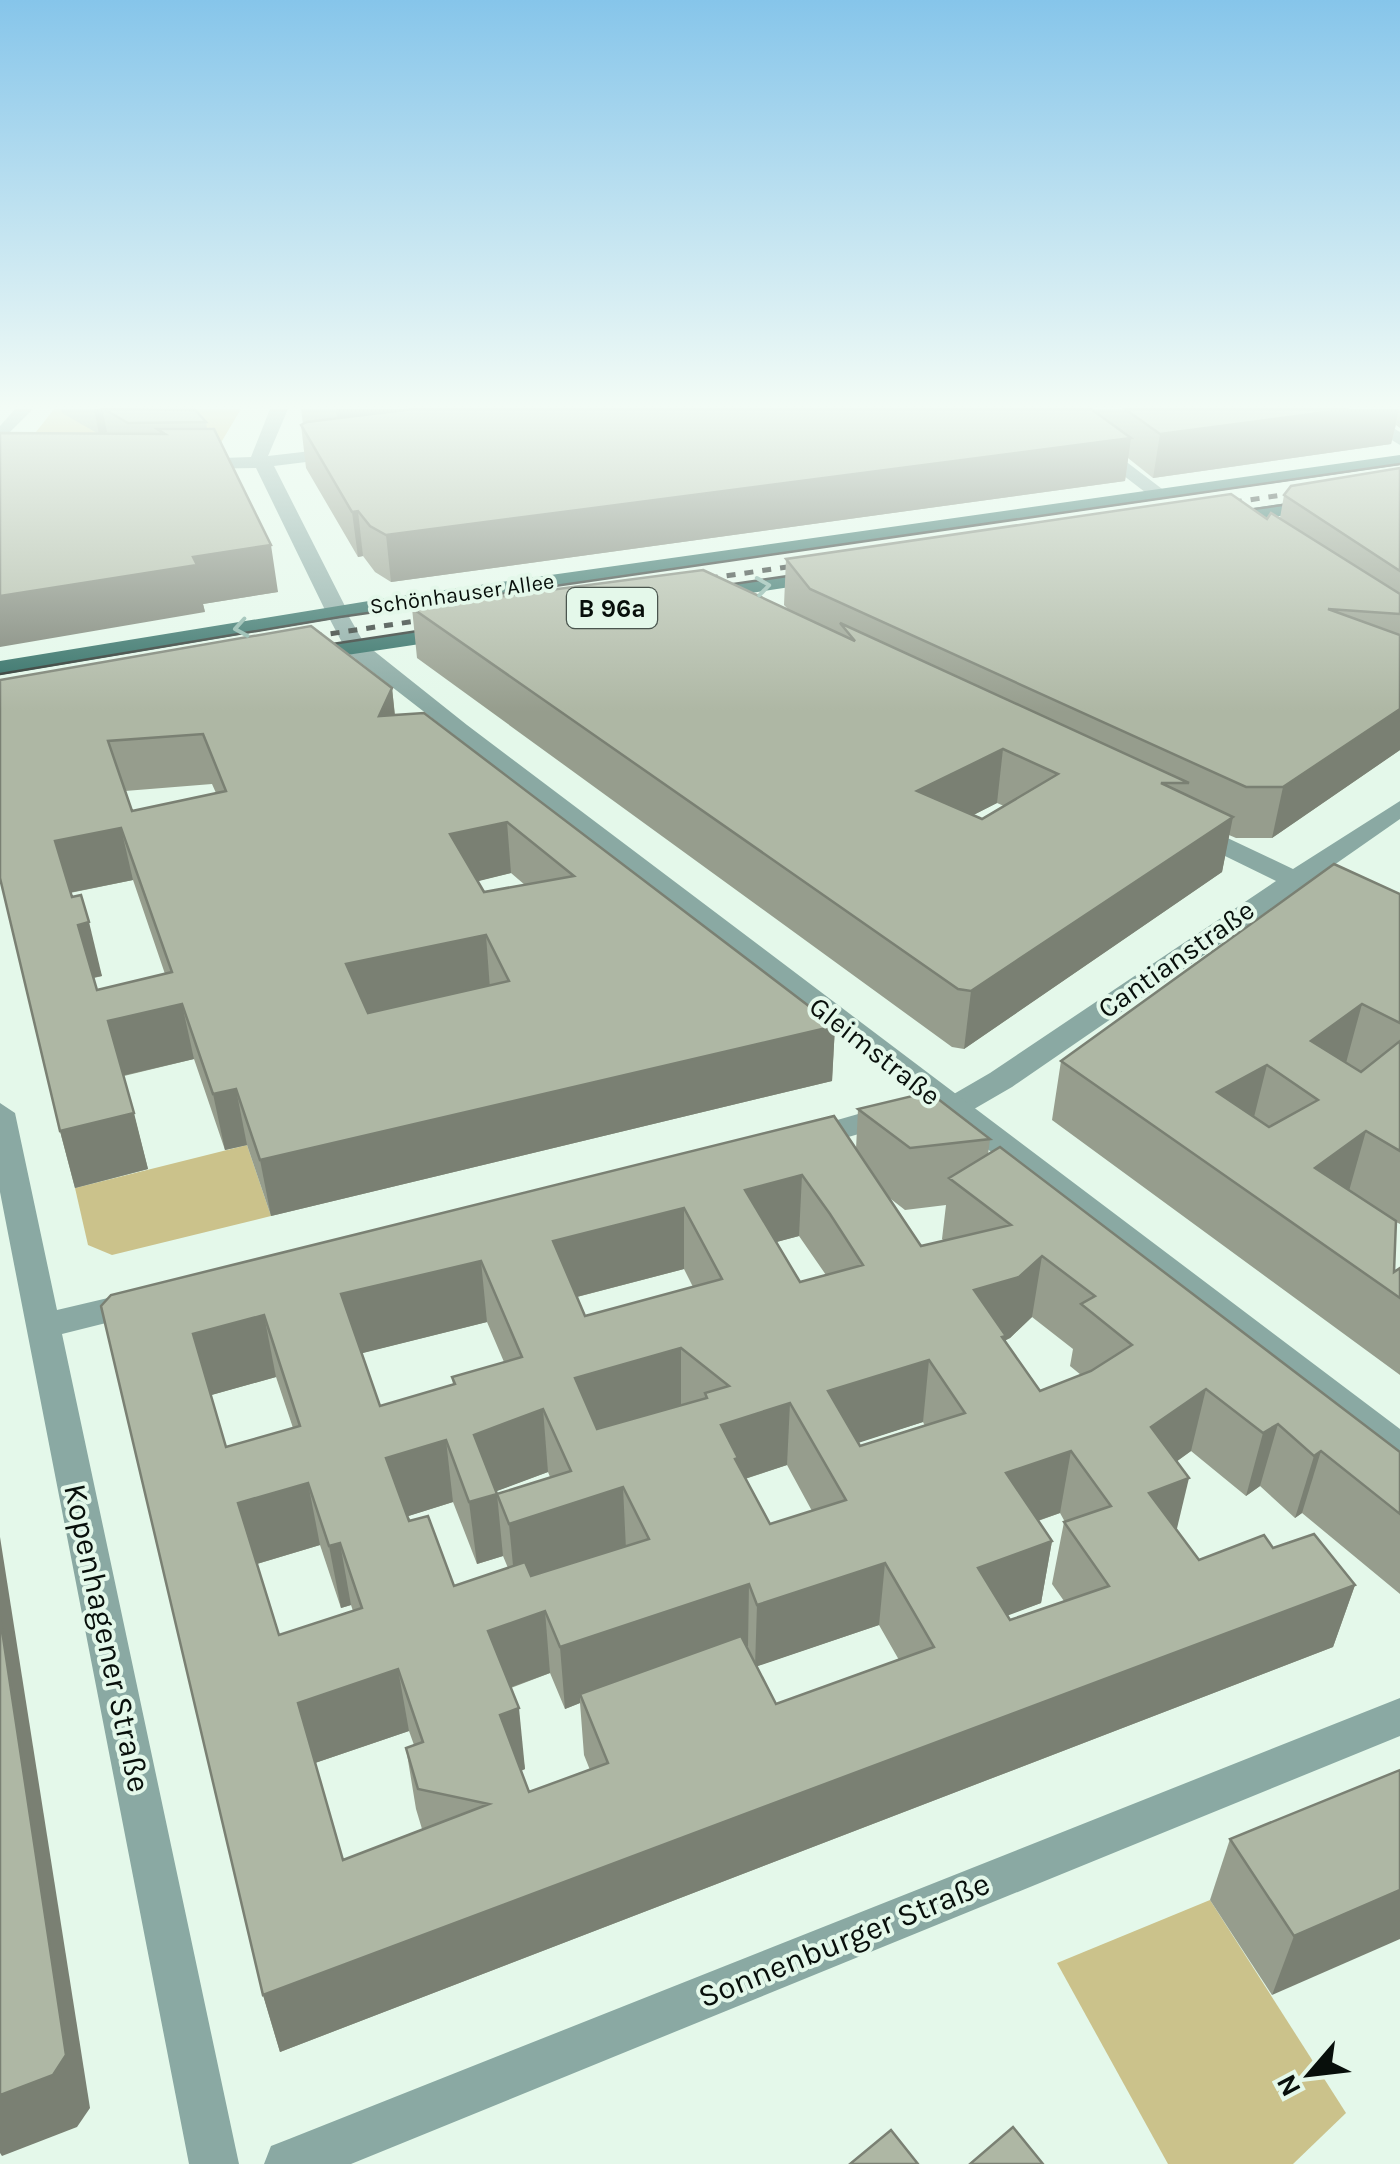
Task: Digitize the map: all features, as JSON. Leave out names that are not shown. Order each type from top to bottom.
[{"type":"main road","name":"Schönhauser Allee","points":[[0,668],[337,612],[1055,510]]},
{"type":"main road","points":[[1193,523],[1279,510]]},
{"type":"main road","name":"B 96a","points":[[678,598],[851,573]]},
{"type":"main road","name":"Schönhauser Allee","points":[[280,658],[476,629]]},
{"type":"street","points":[[286,510],[355,647]]},
{"type":"street","points":[[1225,518],[1251,536]]},
{"type":"street","points":[[713,593],[734,611]]},
{"type":"street","name":"Gleimstraße","points":[[355,647],[942,1102],[1400,1449]]},
{"type":"street","name":"Cantianstraße","points":[[765,1149],[877,1122],[1001,1080],[1400,808]]},
{"type":"street","points":[[1172,821],[1400,930]]},
{"type":"street","name":"Kopenhagener Straße","points":[[0,1113],[214,2164]]},
{"type":"street","points":[[43,1326],[164,1296]]},
{"type":"street","name":"Sonnenburger Straße","points":[[288,2164],[1400,1717]]},
{"type":"shaded area","points":[[247,1145],[271,1216],[112,1255],[88,1245],[75,1188]]},
{"type":"shaded area","points":[[1210,1900],[1346,2113],[1293,2164],[1168,2164],[1057,1963]]},
{"type":"building","points":[[0,510],[254,510],[271,545],[193,557],[197,565],[0,596]]},
{"type":"building","points":[[351,510],[578,510],[386,535],[370,526],[358,511]]},
{"type":"building","points":[[1122,510],[1254,510],[1267,519],[1271,513],[1400,594],[1400,614],[1328,609],[1400,635],[1400,709],[1283,787],[1246,787],[810,589],[786,559]]},
{"type":"building","points":[[1307,510],[1400,510],[1400,571]]},
{"type":"building","points":[[703,570],[855,641],[840,623],[1189,783],[1161,783],[1233,817],[971,991],[958,989],[412,608]],"holes":[[[1003,749],[1058,774],[982,819],[917,791]]]},
{"type":"building","points":[[311,626],[392,688],[379,716],[424,713],[835,1026],[260,1160],[236,1089],[213,1094],[182,1004],[108,1021],[134,1113],[60,1131],[0,878],[0,680]],"holes":[[[203,734],[226,791],[132,811],[108,741]],[[507,822],[574,876],[484,892],[450,834]],[[121,828],[172,972],[97,990],[78,925],[89,922],[81,895],[72,897],[55,841]],[[486,935],[509,981],[368,1013],[346,964]]]},
{"type":"building","points":[[1334,864],[1400,894],[1400,1023],[1362,1004],[1311,1041],[1361,1072],[1400,1041],[1400,1151],[1366,1131],[1315,1168],[1396,1221],[1394,1272],[1400,1268],[1400,1298],[1061,1061]],"holes":[[[1267,1065],[1318,1100],[1269,1127],[1217,1092]]]},
{"type":"building","points":[[929,1092],[990,1139],[910,1148],[858,1109]]},
{"type":"building","points":[[834,1116],[921,1246],[1011,1225],[949,1178],[1000,1147],[1400,1452],[1400,1514],[1321,1451],[1314,1456],[1278,1424],[1263,1433],[1206,1389],[1151,1427],[1189,1478],[1149,1493],[1199,1560],[1264,1535],[1273,1548],[1314,1534],[1355,1585],[263,1995],[101,1306],[111,1295]],"holes":[[[802,1175],[863,1265],[800,1282],[745,1190]],[[684,1208],[722,1279],[585,1316],[553,1241]],[[1042,1256],[1095,1296],[1081,1304],[1132,1345],[1091,1371],[1040,1391],[1002,1337],[1006,1336],[974,1290],[1019,1277]],[[481,1261],[522,1357],[452,1377],[455,1384],[380,1406],[341,1294]],[[264,1315],[300,1426],[226,1447],[193,1334]],[[681,1348],[729,1386],[705,1393],[707,1398],[597,1429],[575,1378]],[[929,1360],[965,1413],[860,1446],[828,1391]],[[790,1403],[846,1500],[770,1524],[735,1459],[738,1458],[721,1425]],[[543,1409],[571,1471],[497,1494],[474,1435]],[[446,1440],[469,1502],[497,1494],[509,1524],[623,1487],[649,1539],[531,1576],[525,1562],[454,1586],[428,1516],[409,1521],[386,1458]],[[1071,1451],[1111,1506],[1064,1522],[1109,1586],[1010,1620],[978,1568],[1052,1541],[1006,1473]],[[308,1483],[329,1546],[340,1543],[362,1608],[279,1635],[238,1503]],[[885,1563],[934,1647],[776,1704],[741,1636],[580,1694],[608,1763],[529,1792],[500,1715],[519,1708],[488,1631],[545,1611],[560,1647],[749,1584],[757,1605]],[[398,1669],[423,1742],[406,1748],[418,1789],[489,1804],[343,1860],[298,1703]]]},
{"type":"building","points":[[0,1617],[66,2055],[53,2075],[0,2095]]},
{"type":"building","points":[[1400,1770],[1400,1890],[1294,1936],[1230,1839]]},
{"type":"building","points":[[1013,2127],[1043,2164],[970,2164]]},
{"type":"building","points":[[891,2130],[918,2164],[850,2164]]},
{"type":"tram line","points":[[0,674],[340,617],[1081,510]]},
{"type":"tram line","points":[[1226,513],[1247,510]]},
{"type":"tram line","points":[[706,588],[815,572]]},
{"type":"tram line","points":[[306,648],[444,627]]},
{"type":"railway","points":[[691,581],[814,563]]},
{"type":"railway","points":[[295,639],[443,617]]}]
